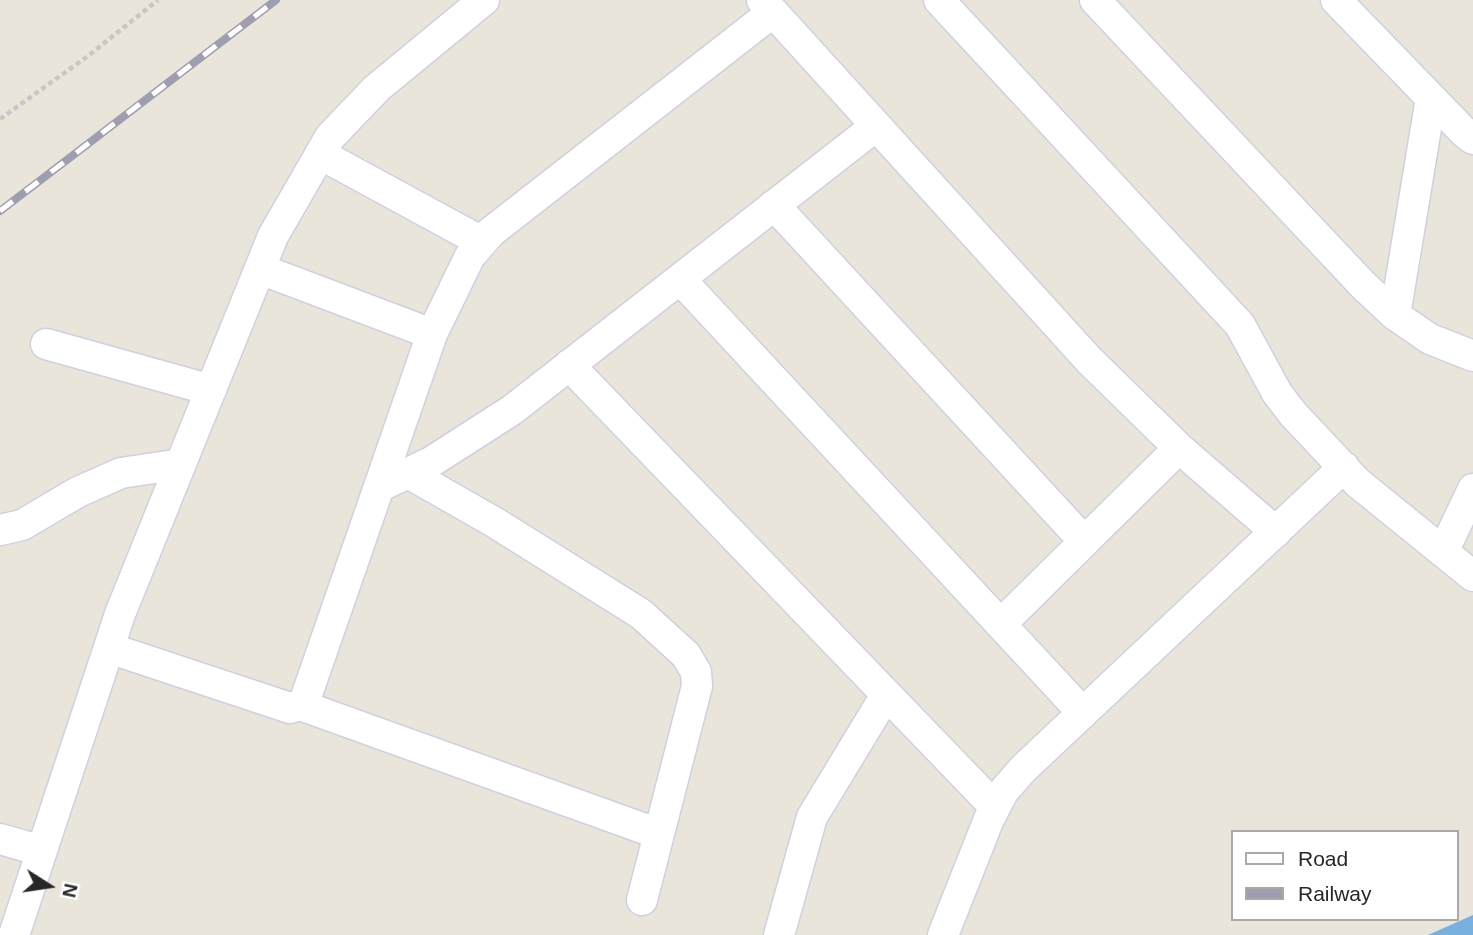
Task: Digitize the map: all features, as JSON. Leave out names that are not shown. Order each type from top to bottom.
[{"type":"street","points":[[14,935],[120,614],[273,236],[330,137],[377,88],[484,0]]},
{"type":"street","points":[[939,0],[1240,325],[1277,393],[1293,414],[1359,483],[1473,576]]},
{"type":"street","points":[[1094,0],[1363,285],[1395,315],[1430,339],[1473,356]]},
{"type":"street","points":[[1336,0],[1473,139]]},
{"type":"street","points":[[109,648],[290,708],[300,705],[305,700],[432,334],[470,256],[491,232],[767,6],[1089,360],[1179,448],[1276,532]]},
{"type":"street","points":[[1395,315],[1431,98]]},
{"type":"street","points":[[379,487],[431,461],[512,410],[876,126]]},
{"type":"street","points":[[320,153],[482,242]]},
{"type":"street","points":[[774,205],[1084,541]]},
{"type":"street","points":[[260,268],[432,334]]},
{"type":"street","points":[[680,279],[1083,713]]},
{"type":"street","points":[[46,344],[211,390]]},
{"type":"street","points":[[569,365],[995,807]]},
{"type":"street","points":[[1001,624],[1179,448]]},
{"type":"street","points":[[0,530],[22,526],[78,492],[121,473],[181,464]]},
{"type":"street","points":[[943,935],[1003,792],[1023,769],[1345,467]]},
{"type":"street","points":[[408,473],[494,522],[641,614],[686,655],[696,672],[697,686],[642,900]]},
{"type":"street","points":[[1443,552],[1473,489]]},
{"type":"street","points":[[779,935],[812,817],[886,695]]},
{"type":"street","points":[[300,705],[659,834]]},
{"type":"street","points":[[0,839],[42,851]]},
{"type":"path","points":[[0,118],[88,55],[158,0]]},
{"type":"water","points":[[1473,915],[1473,935],[1428,935]]},
{"type":"railway","points":[[0,211],[276,0]]}]
